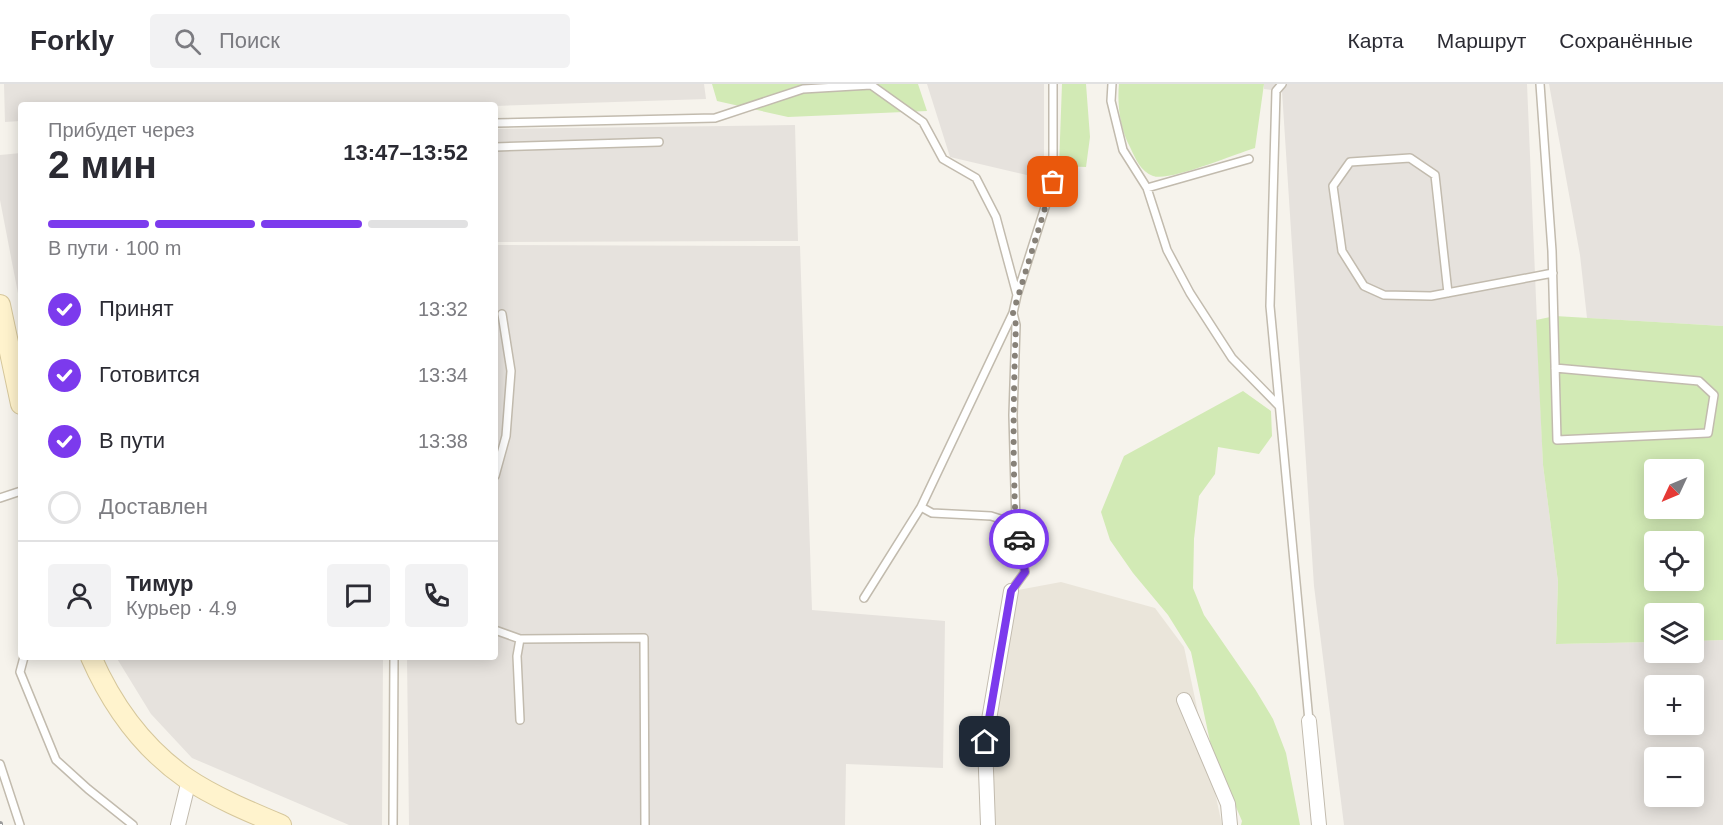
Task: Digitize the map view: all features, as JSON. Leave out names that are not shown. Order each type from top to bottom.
[{"type":"main road","points":[[0,305],[18,390]]},
{"type":"main road","points":[[92,660],[132,728],[152,750],[189,780],[281,825]]},
{"type":"street","points":[[988,825],[985,742],[1011,591]]},
{"type":"street","points":[[1184,700],[1228,804],[1230,825]]},
{"type":"street","points":[[1309,721],[1319,825]]},
{"type":"street","points":[[178,825],[189,780]]},
{"type":"lane","points":[[864,598],[921,507],[1013,313],[1053,182],[1053,84]]},
{"type":"lane","points":[[1112,84],[1111,101],[1123,150],[1147,188],[1167,250],[1190,293],[1232,358],[1279,406]]},
{"type":"lane","points":[[1282,84],[1276,91],[1270,306],[1309,721]]},
{"type":"lane","points":[[1540,84],[1553,273],[1557,440],[1708,433],[1714,396],[1699,381],[1556,368]]},
{"type":"lane","points":[[498,123],[715,118],[803,89],[871,86],[923,122],[943,159],[976,178],[996,217],[1017,295]]},
{"type":"lane","points":[[498,147],[658,142]]},
{"type":"lane","points":[[1448,293],[1435,175],[1410,158],[1350,162],[1333,186],[1342,250],[1364,286],[1384,296],[1431,296],[1448,293],[1553,273]]},
{"type":"lane","points":[[1147,188],[1249,159]]},
{"type":"lane","points":[[1011,591],[1025,572],[1016,524],[1013,415],[1016,325],[1013,313]]},
{"type":"lane","points":[[498,465],[506,435],[511,371],[502,314]]},
{"type":"lane","points":[[0,498],[18,492]]},
{"type":"lane","points":[[921,507],[932,513],[991,516],[1016,524]]},
{"type":"lane","points":[[498,631],[520,639],[644,638],[645,825]]},
{"type":"lane","points":[[520,639],[517,656],[520,720]]},
{"type":"lane","points":[[23,660],[20,672],[56,760],[134,825]]},
{"type":"lane","points":[[393,825],[394,660]]},
{"type":"lane","points":[[0,764],[20,825]]},
{"type":"shaded area","points":[[4,84],[704,84],[706,99],[498,106],[498,102],[18,102],[18,121],[5,122]]},
{"type":"shaded area","points":[[927,84],[1044,84],[1044,179],[950,157]]},
{"type":"shaded area","points":[[1264,84],[1527,84],[1543,465],[1558,582],[1556,644],[1644,642],[1644,663],[1704,663],[1704,641],[1723,640],[1723,825],[1344,825],[1314,586],[1282,91],[1264,89]]},
{"type":"shaded area","points":[[1549,84],[1723,84],[1723,326],[1587,318],[1580,255]]},
{"type":"shaded area","points":[[795,125],[798,241],[498,242],[498,129]]},
{"type":"shaded area","points":[[18,153],[18,293],[0,200],[0,155]]},
{"type":"shaded area","points":[[498,245],[800,246],[812,610],[945,621],[943,768],[846,764],[845,825],[409,825],[407,660],[498,660]]},
{"type":"shaded area","points":[[1061,582],[1155,608],[1184,647],[1222,825],[991,825],[989,753],[1018,590]]},
{"type":"shaded area","points":[[118,660],[383,660],[382,825],[349,825],[192,758],[151,714]]},
{"type":"green space","points":[[712,84],[918,84],[927,111],[788,117],[717,101]]},
{"type":"green space","points":[[1062,84],[1086,84],[1090,137],[1086,167],[1059,166]]},
{"type":"green space","points":[[1119,84],[1264,84],[1255,148],[1173,175],[1153,176],[1136,160],[1124,132],[1118,100]]},
{"type":"green space","points":[[1555,316],[1723,326],[1723,640],[1704,641],[1704,603],[1644,603],[1644,642],[1556,644],[1558,582],[1543,465],[1536,320]]},
{"type":"green space","points":[[1243,391],[1271,411],[1272,436],[1259,454],[1218,447],[1215,474],[1199,496],[1194,539],[1193,588],[1204,615],[1273,719],[1286,753],[1300,825],[1241,825],[1242,821],[1212,751],[1191,652],[1168,615],[1133,573],[1110,540],[1101,512],[1124,456]]},
{"type":"way so far","points":[[1019,539],[1015,502],[1013,415],[1016,325],[1013,313],[1053,182]]},
{"type":"route","points":[[985,742],[1011,591],[1025,572],[1019,539]]}]
